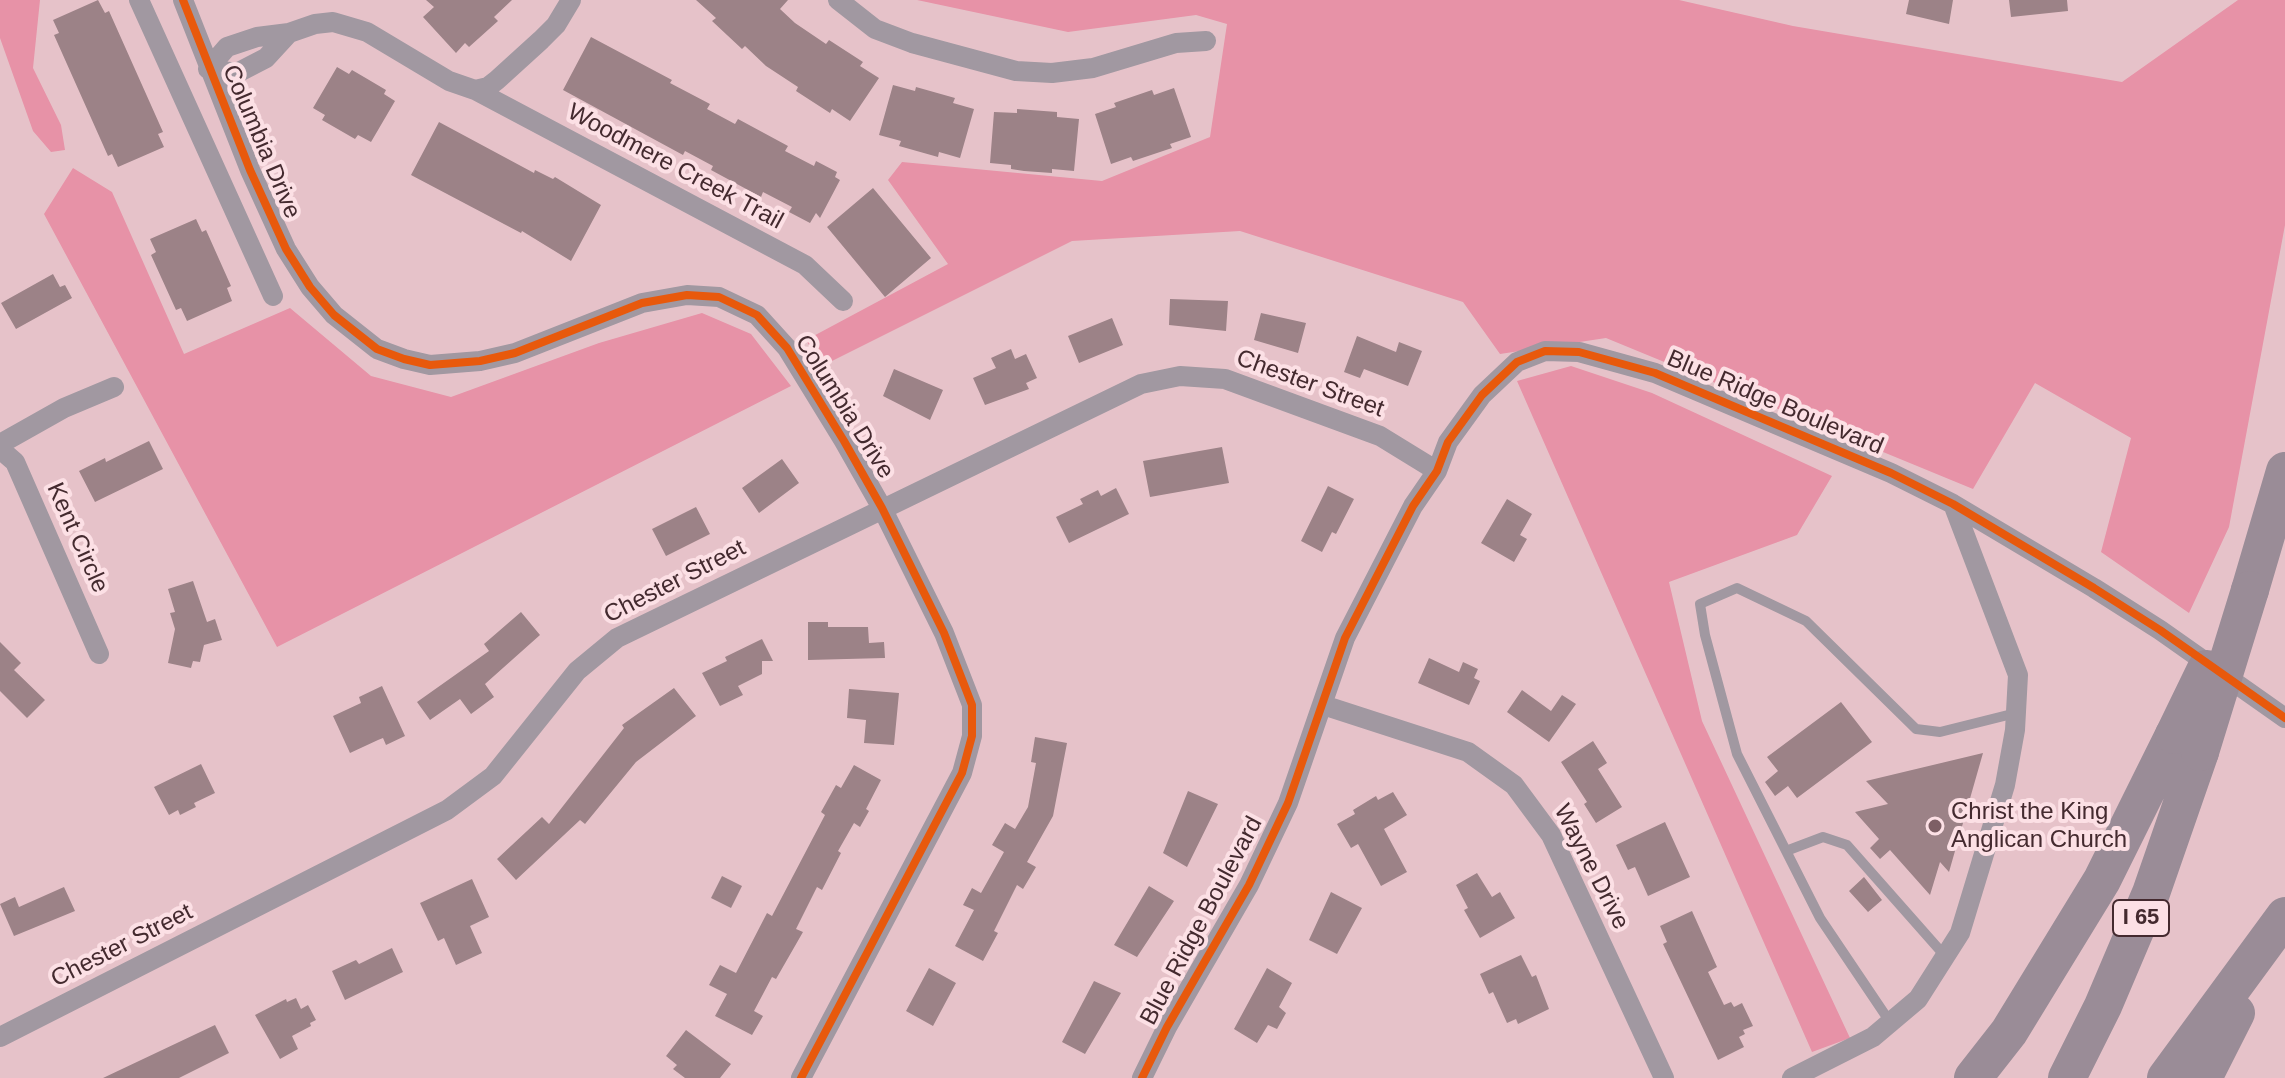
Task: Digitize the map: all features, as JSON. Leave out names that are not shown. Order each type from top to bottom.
[{"type":"highway","points":[[1973,1078],[2009,1032],[2187,744],[2204,672],[2250,590],[2285,471]]},
{"type":"highway","name":"I 65","points":[[2067,1078],[2103,1006],[2151,893],[2187,744]]},
{"type":"highway","points":[[2166,1078],[2285,916]]},
{"type":"highway","points":[[2203,1078],[2285,916]]},
{"type":"street","points":[[139,0],[273,296]]},
{"type":"street","name":"Columbia Drive","points":[[183,0],[208,69],[286,249],[310,287],[334,315],[377,349],[430,365],[480,361],[515,353],[642,303],[687,295],[719,297],[757,315],[787,348],[812,385],[882,508],[944,633],[972,705],[972,736],[962,773],[801,1078]]},
{"type":"street","points":[[475,90],[488,87],[541,40],[556,25],[571,0]]},
{"type":"street","points":[[838,0],[875,29],[912,43],[1016,71],[1052,73],[1093,68],[1176,43],[1206,41]]},
{"type":"street","name":"Woodmere Creek Trail","points":[[208,69],[237,73],[266,58],[289,33],[315,24],[333,22],[350,25],[449,81],[475,90],[805,265],[843,301]]},
{"type":"street","name":"Blue Ridge Boulevard","points":[[1142,1078],[1167,1027],[1249,885],[1288,803],[1345,638],[1413,506],[1437,471],[1448,442],[1482,395],[1517,362],[1545,351],[1579,352],[1655,373],[1891,473],[1953,504],[2160,630],[2285,718]]},
{"type":"street","name":"Chester Street","points":[[0,1037],[447,810],[493,776],[577,671],[617,638],[1141,384],[1180,376],[1225,379],[1380,436],[1437,471]]},
{"type":"street","points":[[0,446],[64,408],[114,387]]},
{"type":"street","name":"Kent Circle","points":[[0,446],[15,462],[99,654]]},
{"type":"street","points":[[1792,1078],[1873,1037],[1918,999],[1960,933],[2005,785],[2016,713],[2018,675],[1953,504]]},
{"type":"street","name":"Wayne Drive","points":[[1323,705],[1468,752],[1514,785],[1551,835],[1664,1078]]},
{"type":"lane","points":[[1890,1022],[1820,918],[1737,754],[1705,635],[1700,604],[1737,588],[1806,621],[1916,729],[1940,732],[2016,713]]},
{"type":"lane","points":[[1786,851],[1823,837],[1847,845],[1945,956]]},
{"type":"shaded area","points":[[0,0],[40,0],[33,68],[61,125],[65,150],[51,152],[33,131],[0,38]]},
{"type":"shaded area","points":[[917,0],[1679,0],[1793,26],[2122,82],[2238,0],[2285,0],[2285,225],[2229,527],[2189,613],[2101,552],[2131,438],[2035,383],[1973,489],[1606,338],[1500,354],[1463,302],[1240,231],[1072,241],[822,366],[806,340],[948,264],[888,180],[902,162],[1102,181],[1210,137],[1227,24],[1196,15],[1068,32]]},
{"type":"shaded area","points":[[73,168],[112,192],[184,354],[290,308],[371,376],[451,397],[599,343],[702,313],[751,334],[791,386],[277,647],[44,214]]},
{"type":"shaded area","points":[[1571,366],[1652,393],[1832,476],[1797,535],[1669,582],[1702,721],[1850,1038],[1812,1052],[1517,381]]},
{"type":"building","points":[[98,0],[105,13],[109,11],[163,132],[158,134],[164,147],[118,167],[112,154],[108,156],[54,35],[59,33],[53,20]]},
{"type":"building","points":[[426,0],[512,0],[494,17],[498,21],[469,47],[465,43],[456,53],[423,17],[434,7]]},
{"type":"building","points":[[696,0],[788,0],[780,9],[795,23],[826,44],[829,40],[863,62],[860,66],[879,78],[850,121],[832,109],[830,113],[796,91],[798,87],[766,66],[745,46],[742,49],[712,21],[716,18]]},
{"type":"building","points":[[1909,0],[1953,0],[1949,24],[1906,14]]},
{"type":"building","points":[[2009,0],[2067,0],[2068,11],[2011,17]]},
{"type":"building","points":[[591,37],[672,80],[670,83],[710,104],[707,109],[735,124],[738,119],[788,146],[785,151],[814,166],[816,161],[837,172],[835,177],[840,180],[820,218],[816,213],[810,223],[789,212],[792,207],[763,192],[761,197],[711,170],[713,166],[685,151],[683,155],[563,90]]},
{"type":"building","points":[[337,67],[364,77],[386,90],[384,94],[395,101],[371,142],[358,135],[355,139],[322,120],[325,115],[313,108]]},
{"type":"building","points":[[893,85],[915,91],[916,87],[955,98],[953,103],[974,109],[960,158],[939,152],[938,157],[899,146],[901,141],[879,135]]},
{"type":"building","points":[[1174,88],[1191,137],[1170,144],[1172,148],[1133,161],[1131,157],[1111,164],[1095,114],[1116,107],[1114,103],[1152,90],[1154,95]]},
{"type":"building","points":[[1017,109],[1057,112],[1057,117],[1079,119],[1074,171],[1024,171],[1011,169],[1011,165],[990,163],[994,112],[1017,113]]},
{"type":"building","points":[[439,122],[534,173],[535,170],[553,179],[555,177],[601,205],[571,261],[522,231],[411,175]]},
{"type":"building","points":[[873,188],[931,258],[885,297],[827,227]]},
{"type":"building","points":[[196,219],[202,232],[206,230],[231,286],[227,288],[232,301],[187,321],[181,308],[176,310],[151,255],[156,252],[150,239]]},
{"type":"building","points":[[53,274],[60,287],[65,285],[72,298],[16,329],[1,303]]},
{"type":"building","points":[[1170,299],[1228,301],[1226,331],[1169,325]]},
{"type":"building","points":[[1261,313],[1306,323],[1298,353],[1254,340]]},
{"type":"building","points":[[1112,318],[1123,345],[1079,363],[1068,336]]},
{"type":"building","points":[[1357,336],[1396,352],[1399,342],[1422,351],[1408,386],[1364,369],[1360,378],[1344,372]]},
{"type":"building","points":[[1011,349],[1015,359],[1026,354],[1037,378],[1026,383],[1029,389],[985,405],[973,378],[996,368],[991,358]]},
{"type":"building","points":[[894,369],[943,390],[930,420],[883,396]]},
{"type":"building","points":[[149,441],[163,469],[95,502],[79,471]]},
{"type":"building","points":[[1222,447],[1229,483],[1150,497],[1143,461]]},
{"type":"building","points":[[782,459],[799,483],[759,513],[742,488]]},
{"type":"building","points":[[1328,486],[1354,499],[1336,534],[1332,532],[1322,552],[1301,541]]},
{"type":"building","points":[[1116,488],[1129,514],[1069,543],[1056,517],[1083,504],[1080,499],[1098,490],[1101,496]]},
{"type":"building","points":[[1507,499],[1532,514],[1520,535],[1527,539],[1514,562],[1481,543]]},
{"type":"building","points":[[696,507],[710,534],[666,556],[652,529]]},
{"type":"building","points":[[193,581],[207,622],[215,619],[222,640],[204,645],[200,662],[193,661],[191,668],[168,663],[175,629],[170,613],[175,612],[168,589]]},
{"type":"building","points":[[521,612],[540,635],[485,684],[494,697],[471,714],[460,699],[430,720],[417,702],[489,651],[484,644]]},
{"type":"building","points":[[808,622],[828,622],[828,627],[868,627],[869,643],[884,642],[885,658],[808,660]]},
{"type":"building","points":[[762,639],[773,661],[762,661],[762,674],[738,686],[743,695],[720,706],[702,673],[727,661],[725,657]]},
{"type":"building","points":[[0,642],[21,663],[14,670],[45,700],[27,718],[0,691]]},
{"type":"building","points":[[1429,658],[1459,672],[1463,662],[1478,669],[1474,678],[1480,681],[1469,705],[1418,683]]},
{"type":"building","points":[[382,686],[405,736],[386,745],[383,738],[350,753],[333,716],[361,703],[359,697]]},
{"type":"building","points":[[674,688],[696,716],[636,762],[585,824],[580,820],[516,880],[497,859],[542,817],[549,824],[624,728],[622,725]]},
{"type":"building","points":[[849,689],[899,693],[894,745],[864,743],[866,720],[847,718]]},
{"type":"building","points":[[1522,690],[1551,711],[1562,695],[1576,704],[1549,742],[1507,712]]},
{"type":"building","points":[[1841,702],[1872,742],[1797,798],[1788,786],[1775,796],[1765,782],[1778,771],[1767,757]]},
{"type":"building","points":[[1035,737],[1067,743],[1053,816],[1027,862],[1036,867],[1023,889],[1017,885],[983,961],[955,946],[974,910],[963,905],[972,888],[981,893],[1004,852],[992,845],[1005,823],[1015,829],[1028,807],[1036,763],[1031,762]]},
{"type":"building","points":[[1593,741],[1607,763],[1598,769],[1622,807],[1596,823],[1584,804],[1587,802],[1561,762]]},
{"type":"building","name":"Christ the King Anglican Church","points":[[1983,753],[1949,872],[1940,862],[1930,895],[1890,850],[1880,859],[1870,848],[1879,839],[1855,812],[1888,804],[1866,781]]},
{"type":"building","points":[[201,764],[215,793],[194,803],[196,807],[180,815],[178,810],[169,815],[154,787]]},
{"type":"building","points":[[854,765],[881,780],[860,827],[854,823],[822,890],[817,887],[796,929],[803,932],[776,979],[772,977],[754,1011],[763,1016],[752,1035],[715,1016],[727,994],[709,985],[720,965],[736,973],[767,913],[772,916],[825,815],[821,812],[836,785],[841,788]]},
{"type":"building","points":[[1188,791],[1218,804],[1187,867],[1163,853]]},
{"type":"building","points":[[1393,792],[1407,815],[1384,829],[1407,872],[1381,886],[1358,844],[1351,848],[1337,824],[1376,796],[1378,800]]},
{"type":"building","points":[[1665,822],[1690,877],[1648,896],[1635,867],[1628,870],[1616,845]]},
{"type":"building","points":[[1477,873],[1492,897],[1500,892],[1515,918],[1480,938],[1464,910],[1468,908],[1456,885]]},
{"type":"building","points":[[722,876],[742,886],[731,908],[711,898]]},
{"type":"building","points":[[1864,877],[1882,900],[1868,912],[1849,891]]},
{"type":"building","points":[[472,879],[489,917],[470,926],[482,953],[456,965],[444,938],[438,941],[420,903]]},
{"type":"building","points":[[1149,886],[1174,901],[1137,957],[1114,945]]},
{"type":"building","points":[[64,887],[75,911],[14,936],[0,904],[15,897],[19,907]]},
{"type":"building","points":[[1331,892],[1362,908],[1337,954],[1309,940]]},
{"type":"building","points":[[1692,911],[1717,967],[1708,972],[1724,1005],[1731,1002],[1734,1007],[1742,1003],[1753,1026],[1743,1030],[1745,1034],[1739,1037],[1744,1047],[1718,1060],[1663,944],[1667,942],[1660,926]]},
{"type":"building","points":[[392,948],[403,972],[345,1000],[332,971],[356,960],[359,964]]},
{"type":"building","points":[[1521,955],[1532,977],[1536,975],[1549,1009],[1518,1024],[1516,1019],[1507,1023],[1493,992],[1489,994],[1480,974]]},
{"type":"building","points":[[929,968],[956,983],[933,1026],[906,1011]]},
{"type":"building","points":[[1267,968],[1292,983],[1279,1007],[1286,1013],[1277,1029],[1268,1025],[1257,1043],[1234,1029]]},
{"type":"building","points":[[1094,981],[1121,993],[1085,1054],[1062,1042]]},
{"type":"building","points":[[296,998],[301,1009],[308,1005],[316,1020],[292,1036],[298,1049],[280,1059],[255,1015],[286,999],[287,1002]]},
{"type":"building","points":[[215,1025],[229,1053],[179,1078],[103,1078]]},
{"type":"building","points":[[686,1030],[731,1064],[720,1078],[685,1078],[673,1069],[677,1065],[666,1056]]},
{"type":"cycle path","points":[[183,0],[250,170],[286,249],[310,287],[334,315],[377,349],[430,365],[480,361],[515,353],[642,303],[687,295],[719,297],[757,315],[787,348],[844,441],[882,508],[944,633],[972,705],[972,736],[962,773],[801,1078]]},
{"type":"cycle path","points":[[1142,1078],[1167,1027],[1249,885],[1288,803],[1345,638],[1413,506],[1437,471],[1448,442],[1482,395],[1517,362],[1545,351],[1579,352],[1655,373],[1891,473],[1953,504],[2094,588],[2160,630],[2285,718]]},
{"type":"place","name":"Christ the King Anglican Church","points":[[1935,826]]}]
